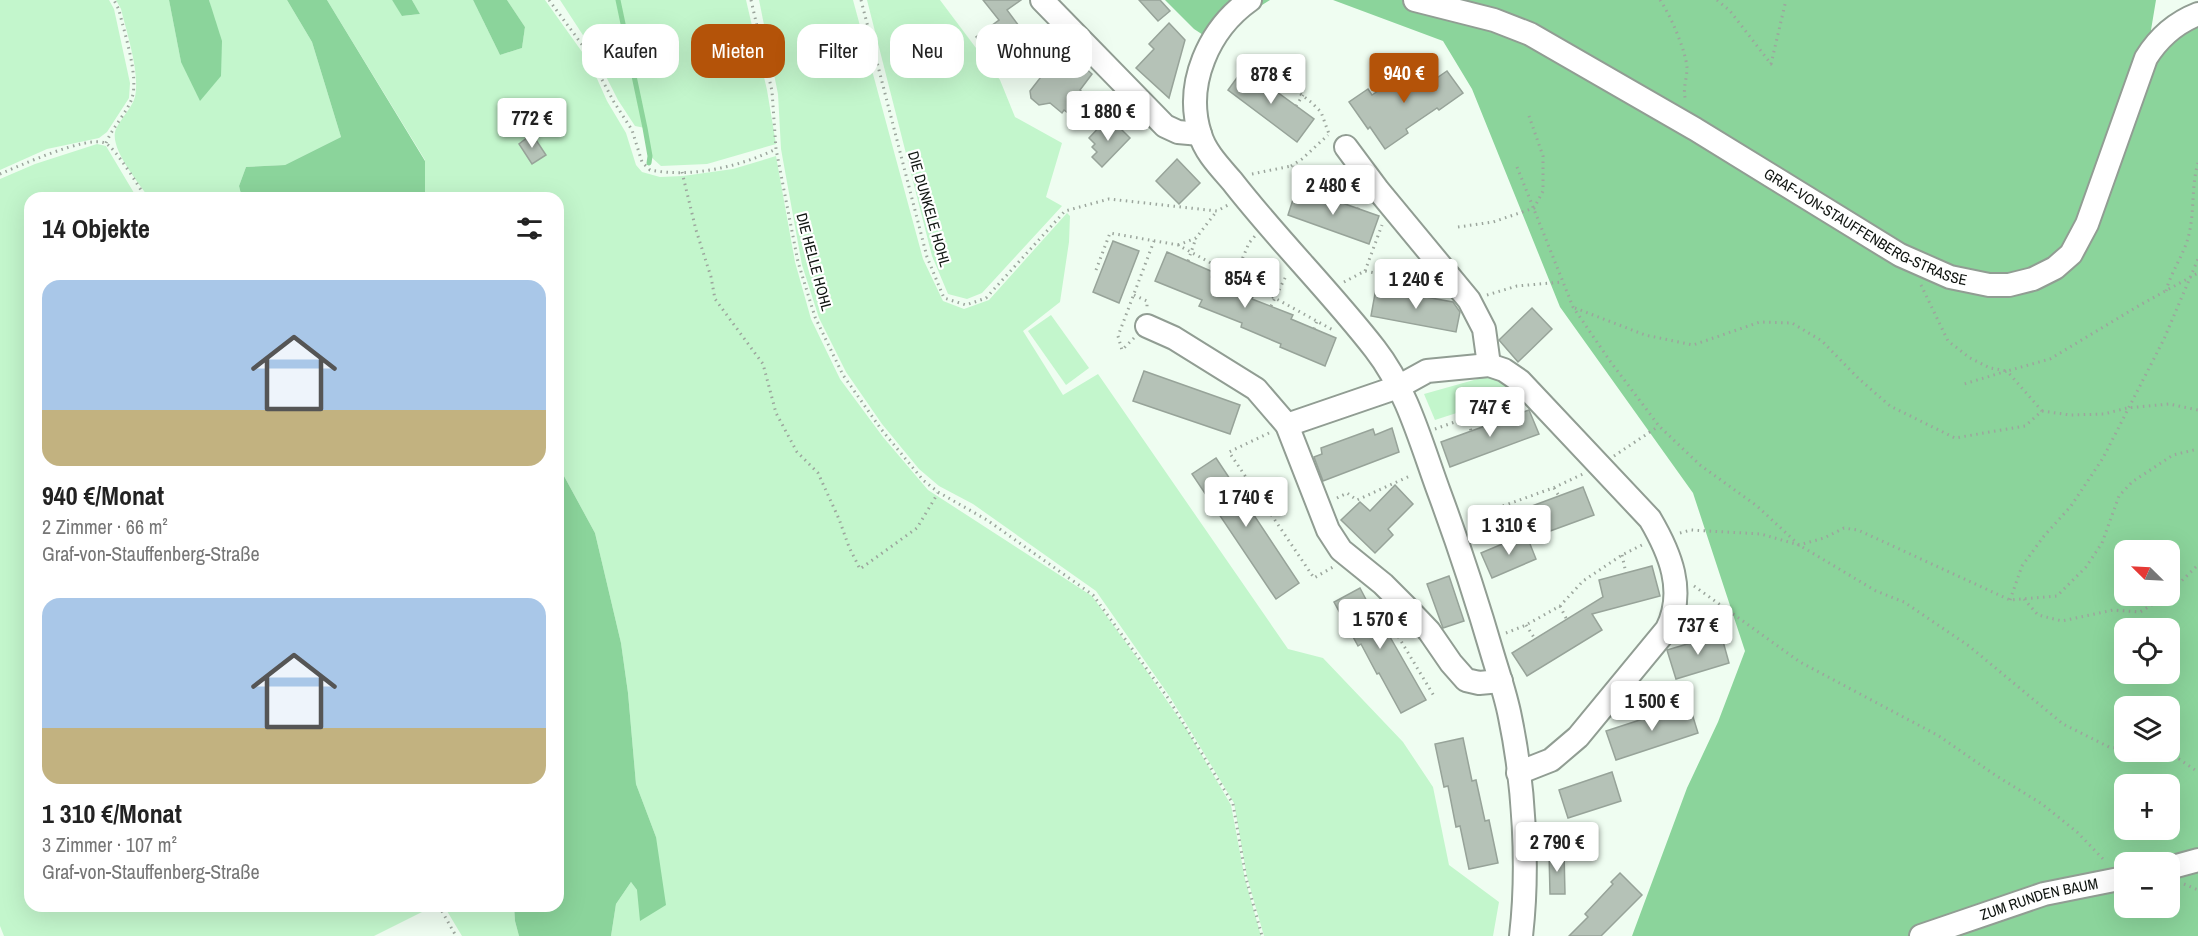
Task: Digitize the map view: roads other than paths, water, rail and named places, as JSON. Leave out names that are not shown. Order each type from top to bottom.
[{"type":"street","points":[[1042,0],[1165,126],[1178,132],[1200,134]]},
{"type":"street","points":[[1250,0],[1240,7],[1222,28],[1201,65],[1196,81],[1195,106],[1200,134],[1212,157],[1229,178],[1376,351],[1398,387],[1418,435],[1474,591],[1511,718],[1525,840],[1524,912],[1521,936]]},
{"type":"street","name":"GRAF-VON-STAUFFENBERG-STRASSE","points":[[1415,0],[1494,20],[1530,34],[1695,129],[1911,260],[1950,277],[1989,285],[2009,285],[2033,279],[2063,262],[2080,239],[2087,224],[2146,58],[2162,36],[2177,24],[2198,14]]},
{"type":"street","points":[[1337,141],[1470,300],[1484,329],[1489,364]]},
{"type":"street","points":[[1147,326],[1174,338],[1256,389],[1319,506],[1328,530],[1341,549],[1383,584],[1429,631],[1450,663],[1466,680],[1479,683],[1501,681]]},
{"type":"street","points":[[1279,429],[1398,387],[1427,371],[1489,364],[1504,370],[1520,381],[1650,519],[1661,537],[1674,571],[1676,608],[1667,629],[1578,737],[1551,760],[1518,773]]},
{"type":"street","points":[[2180,865],[2198,861]]},
{"type":"street","name":"ZUM RUNDEN BAUM","points":[[1922,936],[2044,894],[2114,880]]},
{"type":"waterway","points":[[618,0],[645,128],[649,163]]}]
